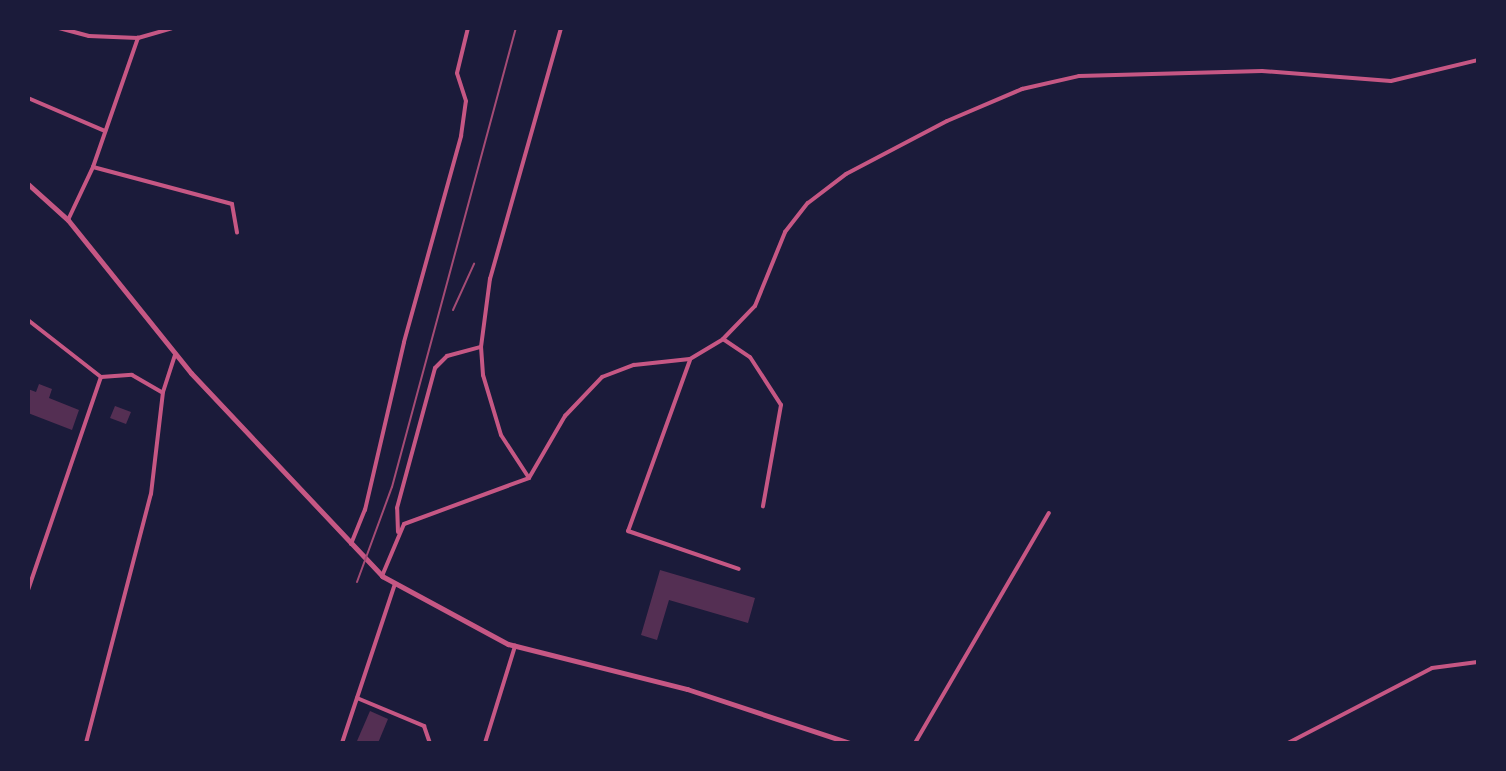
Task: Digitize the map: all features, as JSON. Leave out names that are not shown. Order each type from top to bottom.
[{"type":"street","points":[[59,28],[89,36],[138,38],[172,28]]},
{"type":"street","points":[[351,544],[365,510],[404,342],[461,136],[466,101],[457,73],[468,28]]},
{"type":"street","points":[[529,478],[501,435],[483,375],[481,347],[490,279],[561,28]]},
{"type":"street","points":[[68,220],[93,167],[138,38]]},
{"type":"street","points":[[398,532],[423,513],[529,478],[558,425],[602,377],[624,367],[690,359],[723,339],[750,314],[785,232],[820,192],[947,121],[1022,89],[1079,76],[1229,71],[1391,81],[1478,60]]},
{"type":"street","points":[[28,98],[105,131]]},
{"type":"street","points":[[93,167],[232,204],[237,233]]},
{"type":"street","points":[[28,184],[68,220],[175,354],[382,576],[515,646],[687,689],[849,743]]},
{"type":"street","points":[[28,320],[69,349],[79,364],[101,377],[132,375],[163,392]]},
{"type":"street","points":[[723,339],[750,357],[781,405],[768,454],[763,506]]},
{"type":"street","points":[[382,576],[398,532],[397,508],[435,368],[447,356],[481,347]]},
{"type":"street","points":[[86,743],[151,494],[163,392],[175,354]]},
{"type":"street","points":[[690,359],[628,531],[739,569]]},
{"type":"street","points":[[28,590],[101,377]]},
{"type":"street","points":[[915,743],[1049,513]]},
{"type":"street","points":[[352,743],[343,741],[395,584]]},
{"type":"street","points":[[485,743],[515,646]]},
{"type":"street","points":[[1288,743],[1432,668],[1478,662]]},
{"type":"street","points":[[357,698],[424,726],[430,743]]},
{"type":"building","points":[[39,384],[52,389],[49,398],[79,410],[72,430],[28,413],[28,389],[36,392]]},
{"type":"building","points":[[115,406],[131,412],[126,424],[110,418]]},
{"type":"building","points":[[660,570],[755,598],[748,623],[669,600],[657,640],[641,635]]},
{"type":"building","points":[[370,711],[388,719],[378,743],[361,743],[357,741]]},
{"type":"railway","points":[[357,582],[392,487],[516,28]]},
{"type":"railway","points":[[453,310],[474,264]]}]
